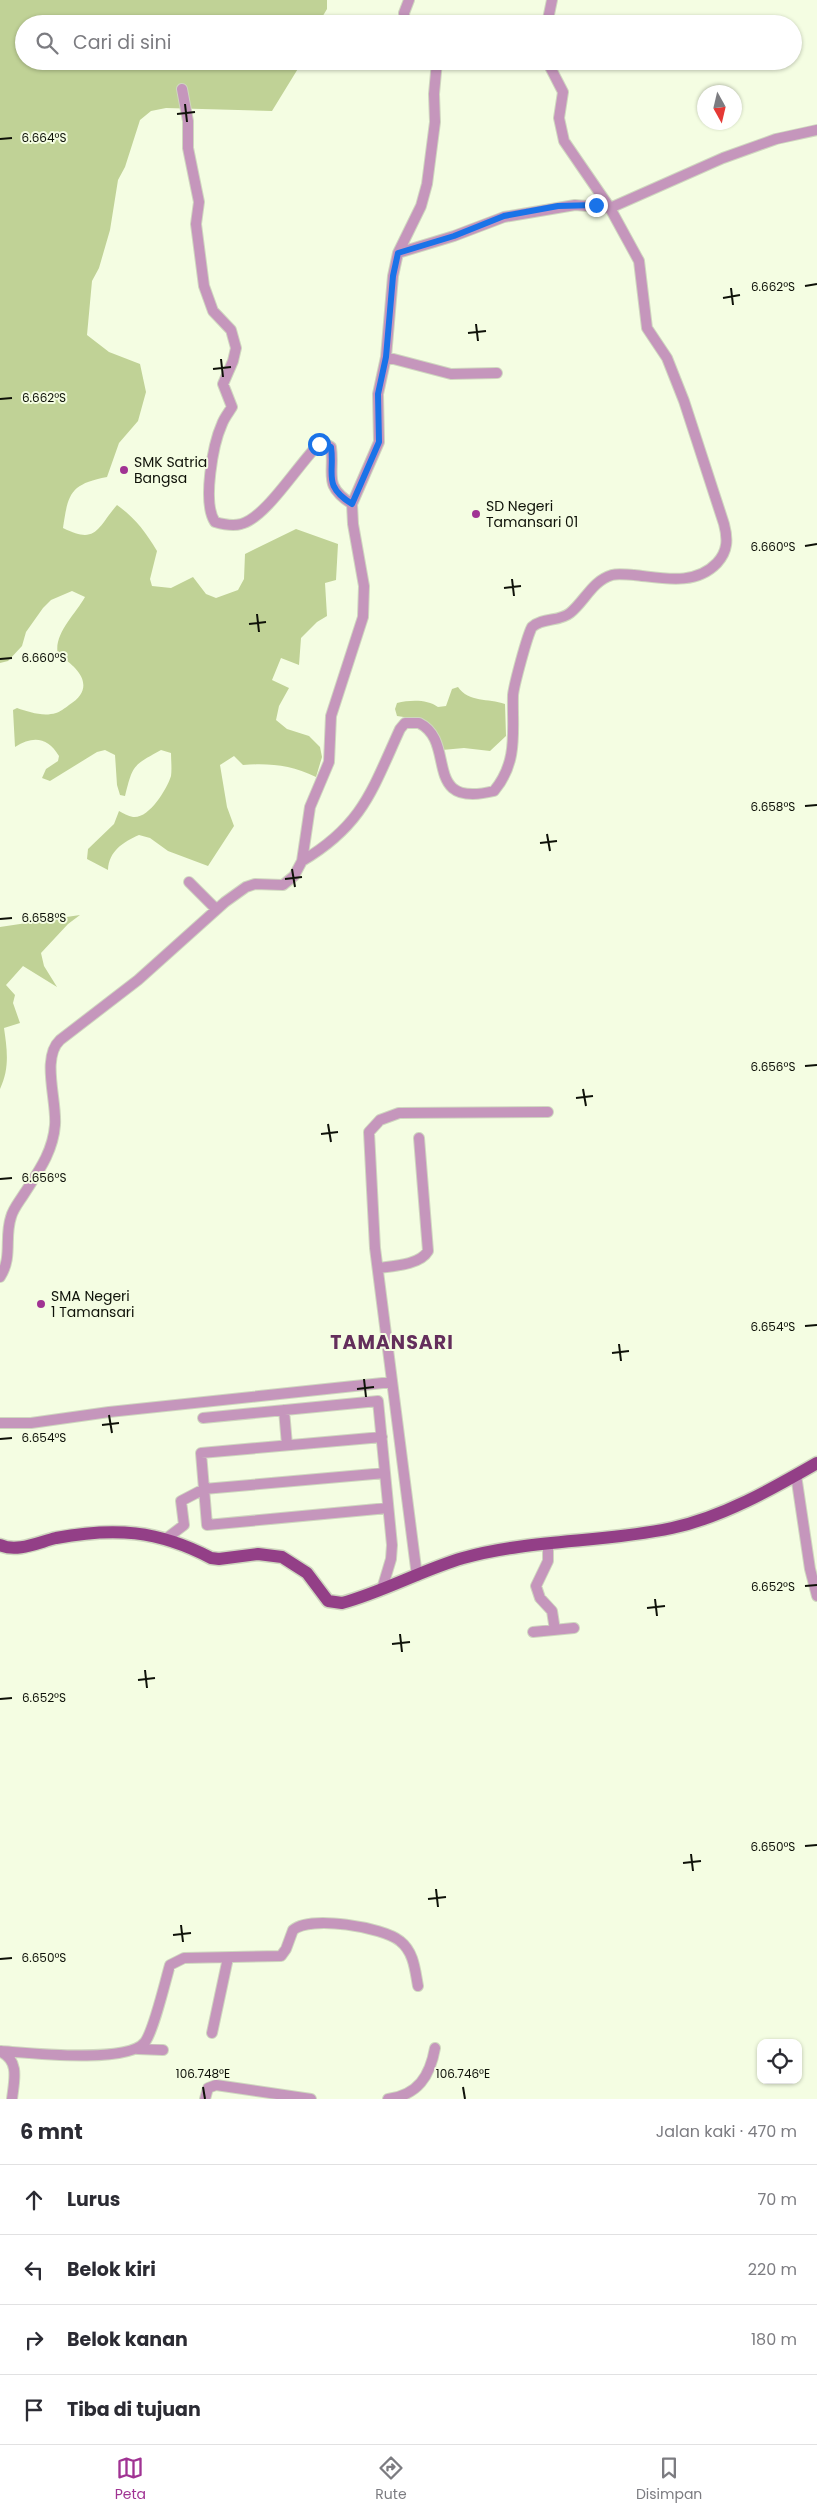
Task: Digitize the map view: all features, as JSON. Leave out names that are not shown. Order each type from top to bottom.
[{"type":"main road","points":[[0,1545],[15,1548],[57,1538],[110,1532],[145,1533],[167,1538],[220,1559],[258,1554],[282,1556],[300,1567],[325,1599],[331,1603],[342,1603],[462,1558],[548,1543],[657,1531],[684,1525],[729,1508],[817,1463]]},
{"type":"street","points":[[406,15],[409,0]]},
{"type":"street","points":[[549,15],[552,0]]},
{"type":"street","points":[[0,1277],[8,1262],[11,1217],[45,1160],[52,1142],[55,1113],[50,1064],[52,1049],[60,1040],[138,980],[216,909],[246,887],[255,884],[276,886],[288,882],[294,876],[302,861],[310,807],[329,762],[331,716],[363,617],[364,586],[354,533],[352,504],[379,442],[378,394],[386,357],[393,276],[398,253],[421,206],[427,184],[435,122],[434,94],[436,70]]},
{"type":"street","points":[[302,861],[327,846],[362,809],[380,777],[400,729],[405,723],[419,723],[431,733],[452,788],[460,794],[469,795],[494,791],[508,770],[511,758],[515,739],[514,692],[532,627],[540,621],[569,614],[594,586],[610,576],[618,574],[664,579],[692,578],[709,570],[726,551],[727,542],[724,524],[684,401],[667,358],[647,328],[640,261],[610,208],[564,141],[558,118],[563,92],[552,70]]},
{"type":"street","points":[[182,89],[188,121],[188,148],[199,202],[196,224],[204,286],[213,311],[231,330],[236,348],[233,361],[223,384],[232,407],[222,422],[217,438],[208,492],[211,517],[215,522],[221,524],[241,524],[247,522],[271,502],[304,458],[319,444],[326,444],[331,447],[333,460],[330,478],[335,489],[352,504]]},
{"type":"street","points":[[398,253],[454,236],[504,216],[575,205],[610,208],[723,158],[776,139],[817,130]]},
{"type":"street","points":[[386,357],[451,374],[497,373]]},
{"type":"street","points":[[189,882],[216,909]]},
{"type":"street","points":[[417,1576],[378,1268],[368,1141],[373,1125],[390,1115],[548,1112]]},
{"type":"street","points":[[378,1268],[423,1258],[428,1251],[419,1138]]},
{"type":"street","points":[[0,1423],[31,1423],[109,1412],[392,1382]]},
{"type":"street","points":[[203,1418],[378,1401],[391,1559],[382,1589]]},
{"type":"street","points":[[284,1410],[287,1446]]},
{"type":"street","points":[[382,1437],[201,1453],[204,1490],[207,1525],[388,1508]]},
{"type":"street","points":[[167,1538],[184,1525],[182,1501],[204,1490],[385,1473]]},
{"type":"street","points":[[796,1475],[814,1569],[817,1596]]},
{"type":"street","points":[[548,1543],[548,1561],[536,1586],[540,1598],[552,1611],[555,1630]]},
{"type":"street","points":[[533,1632],[574,1628]]},
{"type":"street","points":[[138,2049],[147,2038],[170,1965],[173,1962],[184,1958],[281,1956],[286,1950],[293,1930],[306,1923],[378,1930],[400,1941],[409,1951],[413,1960],[418,1986]]},
{"type":"street","points":[[212,2033],[228,1958]]},
{"type":"street","points":[[388,2099],[411,2092],[423,2082],[431,2065],[435,2048]]},
{"type":"street","points":[[0,2051],[101,2055],[138,2049],[147,2051],[163,2050]]},
{"type":"street","points":[[0,2051],[9,2055],[14,2062],[12,2099]]},
{"type":"street","points":[[205,2099],[208,2088],[216,2085],[311,2099]]},
{"type":"green space","points":[[0,0],[327,0],[327,9],[323,15],[15,15],[15,70],[297,70],[272,111],[166,108],[151,111],[140,120],[125,167],[118,180],[110,230],[99,268],[92,281],[87,335],[109,352],[140,364],[146,392],[138,421],[119,443],[107,477],[85,483],[73,492],[69,499],[63,528],[83,535],[95,532],[117,505],[139,525],[157,551],[150,579],[152,586],[171,588],[193,577],[206,594],[216,598],[238,590],[244,579],[245,554],[296,529],[338,544],[336,580],[325,583],[327,616],[317,622],[301,638],[299,665],[281,658],[272,680],[289,688],[279,706],[276,720],[287,729],[309,736],[320,747],[322,757],[316,777],[280,766],[262,764],[243,765],[234,756],[220,765],[227,807],[234,826],[208,866],[168,851],[150,838],[139,835],[114,852],[108,870],[87,859],[88,849],[114,824],[119,811],[133,817],[145,813],[151,808],[166,788],[171,776],[171,753],[161,750],[139,763],[132,772],[125,796],[120,795],[117,785],[115,755],[105,750],[97,752],[50,781],[42,778],[46,769],[58,761],[59,756],[50,745],[40,740],[34,740],[15,747],[13,710],[17,708],[41,714],[56,713],[77,698],[82,692],[82,678],[73,665],[58,655],[57,647],[62,632],[85,597],[72,591],[51,600],[26,632],[22,646],[8,661],[0,663]]},
{"type":"green space","points":[[458,687],[462,692],[473,698],[505,704],[506,736],[490,751],[464,748],[442,750],[417,719],[397,716],[395,709],[397,703],[418,701],[434,704],[438,707],[446,706],[452,689]]},
{"type":"green space","points":[[80,915],[68,924],[41,953],[44,966],[57,987],[23,966],[6,985],[15,995],[13,1003],[20,1023],[4,1028],[7,1051],[5,1074],[0,1089],[0,927]]},
{"type":"place","name":"SMK Satria Bangsa","points":[[124,470]]},
{"type":"place","name":"SD Negeri Tamansari 01","points":[[476,514]]},
{"type":"place","name":"SMA Negeri 1 Tamansari","points":[[41,1304]]},
{"type":"district","name":"TAMANSARI","points":[[392,1342]]},
{"type":"route","points":[[319,444],[326,444],[331,447],[333,460],[330,466],[330,478],[335,489],[344,499],[352,504],[374,458],[379,442],[381,430],[378,419],[378,394],[386,357],[393,276],[398,253],[454,236],[504,216],[534,213],[558,206],[596,205]]}]
